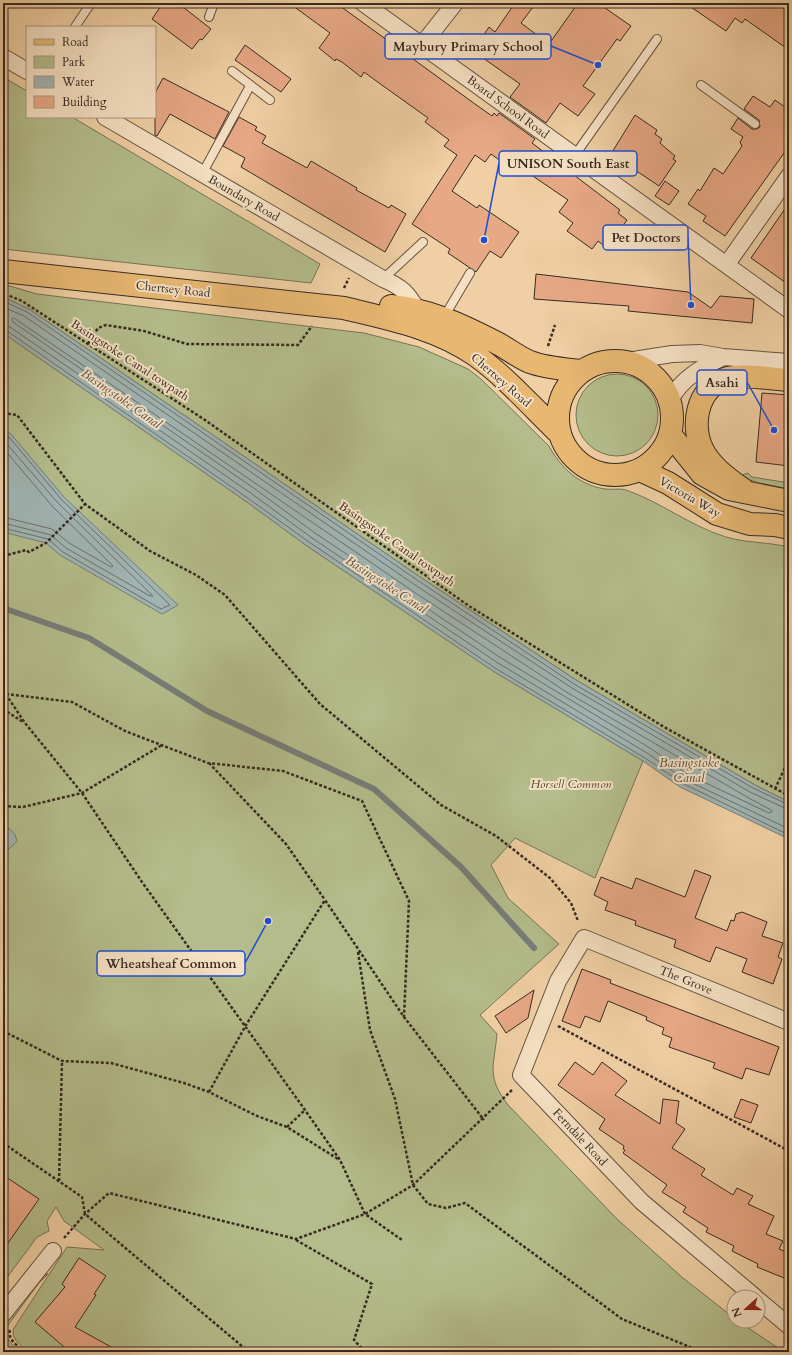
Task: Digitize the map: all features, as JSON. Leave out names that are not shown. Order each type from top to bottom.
[{"type":"main road","name":"Chertsey Road","points":[[3,270],[342,301],[394,313],[475,355],[500,376],[560,434]]},
{"type":"main road","name":"Chertsey Road","points":[[394,313],[418,311],[444,318],[496,342],[529,361],[556,368],[582,371]]},
{"type":"main road","points":[[608,360],[627,361],[641,366],[654,375],[663,386],[670,400],[673,417],[670,434],[664,449],[657,457],[640,470],[624,475],[608,475],[592,470],[578,461],[567,449],[560,434],[558,418],[560,402],[566,387],[582,371],[590,366],[608,360]]},
{"type":"main road","points":[[745,491],[720,472],[704,452],[696,428],[699,405],[714,384],[728,378],[789,380]]},
{"type":"main road","points":[[670,434],[702,474],[729,489],[789,501]]},
{"type":"main road","name":"Victoria Way","points":[[640,470],[668,483],[703,507],[717,514],[750,524],[774,525],[789,528]]},
{"type":"street","name":"Board School Road","points":[[364,3],[789,310]]},
{"type":"street","points":[[422,45],[455,3]]},
{"type":"street","points":[[3,57],[26,70]]},
{"type":"street","name":"Boundary Road","points":[[107,118],[358,263],[383,279],[396,284],[408,293],[418,311]]},
{"type":"street","points":[[727,264],[789,176]]},
{"type":"street","points":[[383,279],[391,295],[394,313]]},
{"type":"street","points":[[627,361],[672,354],[700,353],[723,357],[789,362]]},
{"type":"street","points":[[670,400],[676,388],[687,377],[723,357]]},
{"type":"street","points":[[524,1078],[521,1075],[558,981],[582,940]]},
{"type":"street","name":"The Grove","points":[[582,940],[789,1022]]},
{"type":"street","name":"Ferndale Road","points":[[524,1078],[642,1202],[745,1289]]},
{"type":"street","points":[[3,1314],[58,1245]]},
{"type":"street","points":[[766,1307],[789,1326]]},
{"type":"lane","points":[[76,26],[91,3]]},
{"type":"lane","points":[[208,17],[214,3]]},
{"type":"lane","points":[[575,155],[657,39]]},
{"type":"lane","points":[[232,71],[270,100]]},
{"type":"lane","points":[[701,85],[755,124]]},
{"type":"lane","points":[[202,174],[250,86]]},
{"type":"lane","points":[[383,279],[423,242]]},
{"type":"lane","points":[[444,318],[470,273]]},
{"type":"path","points":[[342,301],[351,274]]},
{"type":"path","name":"Basingstoke Canal towpath","points":[[3,293],[22,301],[206,420],[469,606],[664,727],[789,796]]},
{"type":"path","points":[[88,344],[98,328],[106,324],[144,331],[187,344],[298,345],[314,323]]},
{"type":"path","points":[[546,352],[555,325]]},
{"type":"path","points":[[3,413],[17,414],[85,504],[150,551],[196,575],[226,595],[320,704],[441,805],[496,836],[550,878],[571,902],[579,924],[582,940]]},
{"type":"path","points":[[3,556],[26,550],[29,552],[46,543],[85,504]]},
{"type":"path","points":[[3,690],[25,723],[82,793],[142,882],[246,1025],[340,1160],[365,1214],[402,1240]]},
{"type":"path","points":[[6,694],[72,702],[125,731],[208,763],[283,771],[362,801],[409,901],[404,1017]]},
{"type":"path","points":[[3,709],[25,723]]},
{"type":"path","points":[[3,806],[23,807],[82,793],[162,745]]},
{"type":"path","points":[[775,789],[789,759]]},
{"type":"path","points":[[208,763],[286,844],[325,900],[358,952],[404,1017],[484,1120]]},
{"type":"path","points":[[209,1092],[246,1025],[325,900]]},
{"type":"path","points":[[358,952],[370,1030],[395,1099],[413,1185],[428,1204],[446,1208],[465,1203],[622,1319],[702,1352]]},
{"type":"path","points":[[544,1019],[789,1151]]},
{"type":"path","points":[[3,1031],[62,1061],[111,1063],[184,1083],[209,1092],[257,1116],[287,1127],[340,1160]]},
{"type":"path","points":[[59,1181],[62,1061]]},
{"type":"path","points":[[296,1240],[365,1214],[413,1185],[484,1120],[524,1078]]},
{"type":"path","points":[[287,1127],[305,1110]]},
{"type":"path","points":[[3,1143],[82,1197],[85,1214],[249,1352]]},
{"type":"path","points":[[58,1245],[85,1214],[109,1193],[296,1240],[372,1284],[354,1340],[365,1352]]},
{"type":"green space","points":[[3,77],[26,90],[26,118],[74,118],[320,264],[311,283],[3,249]]},
{"type":"green space","points":[[3,284],[37,294],[364,333],[419,347],[468,369],[481,379],[549,446],[565,468],[587,484],[608,489],[624,489],[651,501],[700,527],[726,537],[789,547],[789,802],[755,785],[576,680],[423,579],[29,309],[3,297]]},
{"type":"green space","name":"Horsell Common","points":[[3,333],[247,502],[307,546],[493,671],[643,761],[595,878],[515,838],[491,865],[508,898],[559,944],[480,1015],[497,1034],[493,1063],[494,1078],[501,1095],[508,1105],[617,1219],[683,1278],[726,1312],[726,1329],[750,1329],[784,1352],[29,1352],[15,1339],[13,1332],[14,1328],[67,1247],[104,1250],[64,1221],[56,1207],[47,1221],[49,1231],[37,1237],[3,1283]]},
{"type":"green space","points":[[609,374],[625,374],[640,381],[651,392],[658,407],[658,423],[655,431],[646,444],[633,453],[625,456],[609,456],[594,449],[583,438],[576,423],[576,407],[583,392],[594,381]]},
{"type":"green space","points":[[748,473],[752,477],[789,483],[789,489],[759,483],[739,476]]},
{"type":"green space","points":[[48,1274],[38,1284],[8,1325],[7,1337],[20,1352],[12,1352],[3,1343],[3,1325],[16,1304],[30,1288],[43,1276]]},
{"type":"water","name":"Basingstoke Canal","points":[[3,297],[29,309],[423,579],[576,680],[755,785],[789,802],[789,839],[680,787],[643,761],[493,671],[307,546],[247,502],[3,333]]},
{"type":"water","points":[[3,433],[10,433],[64,497],[178,605],[162,614],[60,555],[46,543],[3,532]]},
{"type":"water","points":[[9,828],[15,835],[17,841],[3,855],[3,830]]},
{"type":"building","points":[[163,3],[178,3],[211,29],[192,49],[152,19]]},
{"type":"building","points":[[289,3],[336,3],[492,116],[494,113],[497,116],[499,113],[535,139],[532,143],[620,210],[618,213],[627,220],[607,248],[598,241],[592,249],[567,231],[573,223],[559,212],[568,200],[524,170],[520,175],[491,154],[485,162],[475,155],[452,191],[477,208],[479,205],[519,232],[501,258],[490,251],[476,272],[448,253],[450,249],[412,224],[457,155],[444,146],[449,140],[425,122],[428,118],[364,72],[361,77],[342,62],[336,59],[335,61],[319,48],[330,33]]},
{"type":"building","points":[[515,3],[536,3],[521,23],[549,44],[578,3],[598,3],[631,26],[620,41],[617,39],[583,86],[595,94],[578,116],[560,103],[546,123],[510,97],[520,84],[473,51],[489,27],[495,32]]},
{"type":"building","points":[[685,3],[789,3],[789,50],[745,19],[742,23],[735,18],[726,31]]},
{"type":"building","points":[[245,45],[291,79],[281,92],[235,60]]},
{"type":"building","points":[[163,78],[229,112],[215,139],[170,114],[157,136],[155,135],[156,91]]},
{"type":"building","points":[[753,96],[770,107],[775,100],[789,110],[789,146],[725,236],[703,221],[706,216],[688,204],[698,189],[700,191],[714,168],[723,174],[742,146],[740,142],[743,137],[731,129],[738,118],[752,129],[757,129],[760,127],[759,120],[744,109]]},
{"type":"building","points":[[635,115],[657,130],[655,134],[662,139],[660,143],[675,156],[673,159],[676,161],[659,186],[611,154]]},
{"type":"building","points":[[239,117],[257,127],[255,130],[266,136],[262,143],[307,168],[311,161],[357,188],[356,190],[389,208],[391,205],[406,214],[385,252],[241,167],[245,158],[223,146]]},
{"type":"building","points":[[665,181],[679,191],[669,205],[655,196]]},
{"type":"building","points":[[789,203],[789,285],[751,258]]},
{"type":"building","points":[[536,274],[688,292],[711,308],[720,296],[754,299],[752,323],[628,311],[629,306],[534,299]]},
{"type":"building","points":[[762,393],[789,395],[789,466],[756,462]]},
{"type":"building","points":[[695,870],[711,876],[695,918],[727,931],[731,920],[734,921],[736,914],[742,912],[767,922],[762,936],[783,943],[778,957],[782,959],[773,984],[742,972],[747,959],[716,947],[710,962],[674,947],[676,940],[635,925],[636,921],[605,910],[608,902],[594,895],[601,877],[632,889],[636,878],[685,897]]},
{"type":"building","points":[[582,969],[611,980],[610,983],[779,1047],[769,1075],[746,1068],[742,1079],[713,1068],[715,1063],[669,1047],[672,1038],[662,1034],[664,1028],[646,1020],[647,1017],[608,1001],[600,1022],[585,1016],[580,1028],[562,1021]]},
{"type":"building","points":[[534,990],[528,1018],[506,1033],[495,1016]]},
{"type":"building","points":[[575,1062],[593,1075],[602,1062],[627,1081],[615,1095],[660,1124],[663,1099],[679,1101],[676,1123],[685,1129],[672,1148],[705,1169],[701,1175],[733,1195],[737,1188],[753,1196],[748,1204],[774,1216],[766,1234],[783,1241],[779,1249],[789,1253],[789,1280],[757,1267],[758,1264],[732,1251],[734,1246],[706,1232],[708,1228],[683,1212],[686,1207],[662,1192],[667,1185],[623,1153],[625,1150],[623,1149],[624,1146],[599,1129],[605,1119],[558,1085]]},
{"type":"building","points":[[741,1099],[758,1105],[751,1123],[734,1117]]},
{"type":"building","points":[[3,1175],[39,1199],[3,1250]]},
{"type":"building","points":[[79,1258],[106,1276],[94,1294],[96,1295],[75,1327],[120,1352],[70,1352],[35,1322],[65,1287],[62,1284]]},
{"type":"waterway","points":[[3,608],[89,638],[207,711],[374,789],[461,867],[534,948]]},
{"type":"place","name":"Maybury Primary School","points":[[598,65]]},
{"type":"place","name":"UNISON South East","points":[[484,240]]},
{"type":"place","name":"Pet Doctors","points":[[691,305]]},
{"type":"place","name":"Asahi","points":[[774,430]]},
{"type":"place","name":"Wheatsheaf Common","points":[[268,921]]}]
